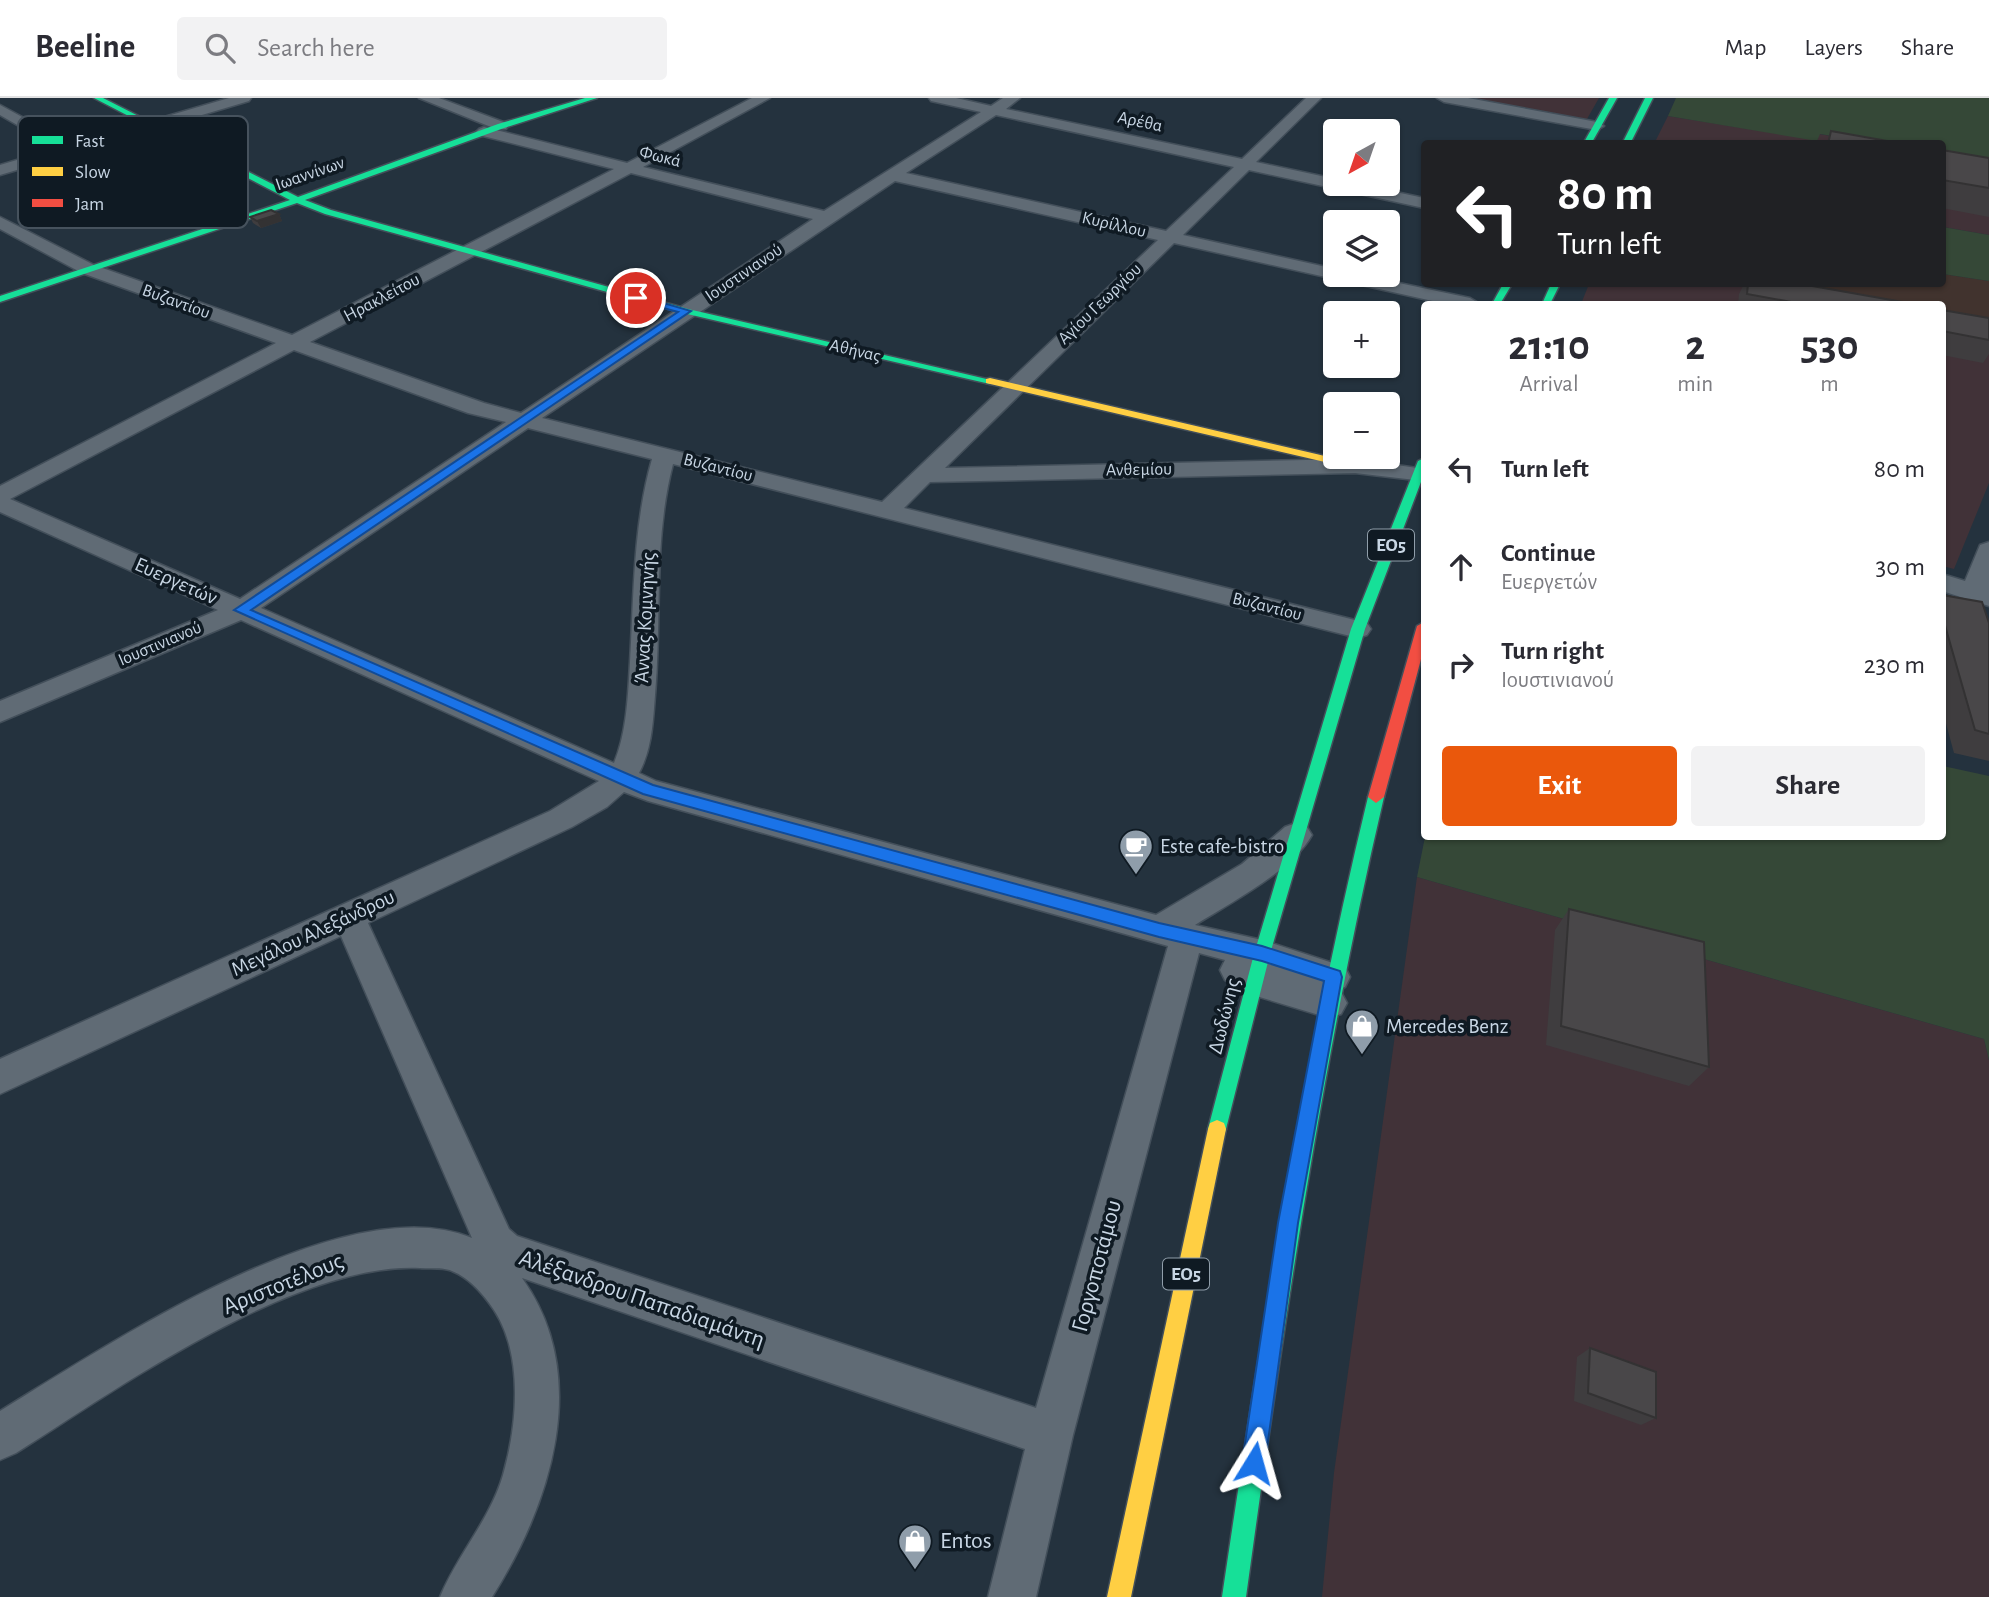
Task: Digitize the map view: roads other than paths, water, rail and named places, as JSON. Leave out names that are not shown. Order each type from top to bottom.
[{"type":"main road","name":"Αθήνας","points":[[98,98],[133,116]]},
{"type":"main road","name":"Ιωαννίνων","points":[[248,216],[501,126],[593,98]]},
{"type":"main road","points":[[1589,140],[1614,98]]},
{"type":"main road","points":[[1628,140],[1649,98]]},
{"type":"main road","name":"Αθήνας","points":[[248,175],[297,200],[328,212],[686,311],[1323,459]]},
{"type":"main road","name":"Ιωαννίνων","points":[[0,299],[213,228]]},
{"type":"main road","name":"Δωδώνης","points":[[1119,1597],[1211,1153],[1259,968],[1358,629],[1421,471]]},
{"type":"main road","points":[[1234,1597],[1288,1223],[1331,990],[1376,795],[1421,637]]},
{"type":"street","points":[[182,116],[244,98]]},
{"type":"street","points":[[426,98],[501,126]]},
{"type":"street","name":"Ηρακλείτου","points":[[0,495],[763,98]]},
{"type":"street","name":"Αρέθα","points":[[936,98],[1323,181]]},
{"type":"street","name":"Ιουστινιανού","points":[[0,712],[241,610],[686,311],[1013,98]]},
{"type":"street","name":"Αγίου Γεωργίου","points":[[887,511],[1314,98]]},
{"type":"street","points":[[1444,98],[1597,126]]},
{"type":"street","points":[[0,109],[18,119]]},
{"type":"street","name":"Φωκά","points":[[484,132],[827,218]]},
{"type":"street","points":[[0,170],[18,165]]},
{"type":"street","name":"Κυρίλλου","points":[[892,176],[1323,272]]},
{"type":"street","name":"Αρέθα","points":[[1392,196],[1421,202]]},
{"type":"street","name":"Βυζαντίου","points":[[0,222],[88,270],[476,408],[1358,629]]},
{"type":"street","name":"Κυρίλλου","points":[[1391,287],[1456,301]]},
{"type":"street","name":"Άννας Κομνηνής","points":[[618,779],[635,745],[642,679],[649,532],[665,454]]},
{"type":"street","name":"Ανθεμίου","points":[[923,475],[1323,467]]},
{"type":"street","name":"Αθήνας","points":[[1400,467],[1421,468]]},
{"type":"street","name":"Ευεργετών","points":[[0,503],[648,790],[1173,933],[1259,968],[1331,990]]},
{"type":"street","points":[[1946,583],[1981,595],[1989,550]]},
{"type":"street","name":"Μεγάλου Αλεξάνδρου","points":[[0,1077],[579,810],[618,779]]},
{"type":"street","points":[[1173,933],[1253,873],[1296,835]]},
{"type":"street","name":"Αλέξανδρου Παπαδιαμάντη","points":[[349,917],[495,1243],[495,1261],[1051,1435]]},
{"type":"street","name":"Γοργοποτάμου","points":[[1012,1597],[1173,933]]},
{"type":"street","name":"Αριστοτέλους","points":[[0,1437],[214,1311],[316,1266],[372,1251],[416,1247],[447,1249],[468,1257],[495,1261],[499,1282],[511,1298],[529,1341],[538,1400],[537,1423],[531,1462],[509,1523],[464,1597]]},
{"type":"place","name":"Este cafe-bistro","points":[[1136,876]]},
{"type":"place","name":"Mercedes Benz","points":[[1362,1056]]},
{"type":"place","name":"Entos","points":[[915,1571]]}]
